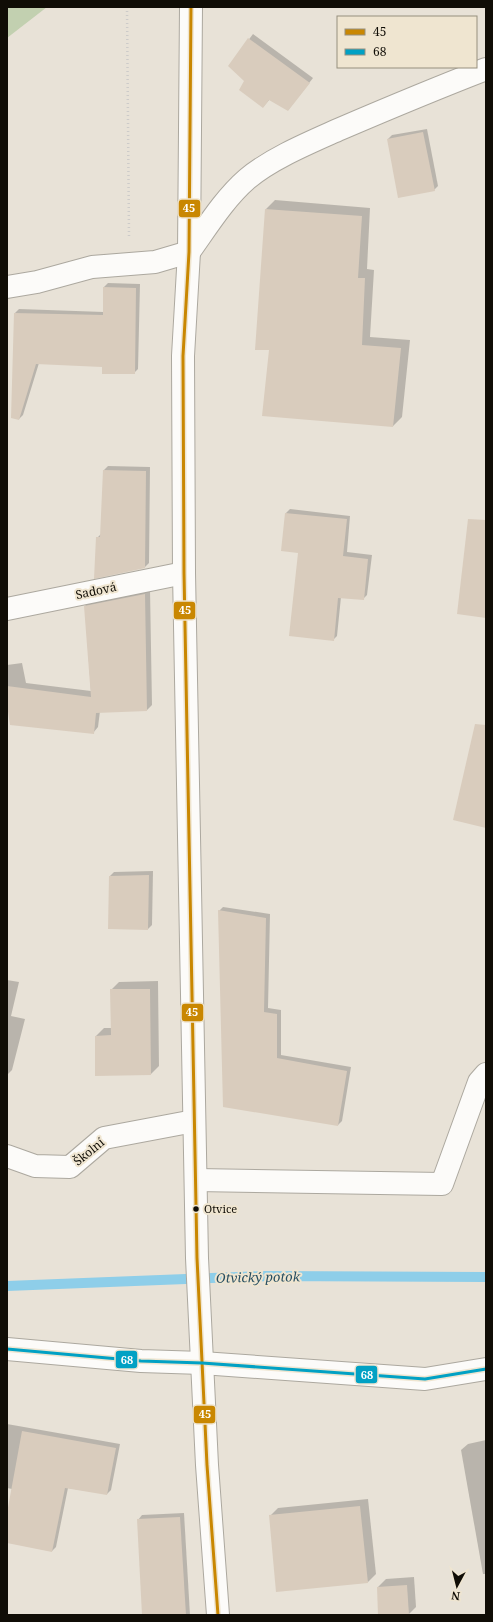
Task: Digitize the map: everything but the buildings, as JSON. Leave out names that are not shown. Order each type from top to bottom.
[{"type":"main road","points":[[191,7],[189,252],[184,356],[184,572],[197,1258],[207,1464],[218,1615]]},
{"type":"main road","points":[[7,286],[37,282],[92,267],[155,262],[189,252],[225,201],[248,178],[279,158],[319,138],[374,114],[486,69]]},
{"type":"main road","name":"Sadová","points":[[7,609],[184,572]]},
{"type":"main road","points":[[196,1180],[442,1184],[480,1082],[486,1074]]},
{"type":"main road","name":"Školní","points":[[7,1156],[35,1166],[70,1167],[104,1138],[194,1121]]},
{"type":"main road","points":[[7,1349],[141,1361],[202,1363],[425,1379],[486,1369]]},
{"type":"path","points":[[127,7],[130,264]]},
{"type":"green space","points":[[7,7],[47,7],[7,38]]},
{"type":"waterway","name":"Otvický potok","points":[[7,1286],[265,1276],[486,1277]]},
{"type":"transit line","name":"45","points":[[191,7],[189,252],[183,356],[184,573],[197,1258],[207,1465],[218,1615]]},
{"type":"transit line","name":"68","points":[[7,1349],[141,1361],[202,1363],[425,1379],[486,1369]]},
{"type":"place","name":"Otvice","points":[[196,1209]]}]
